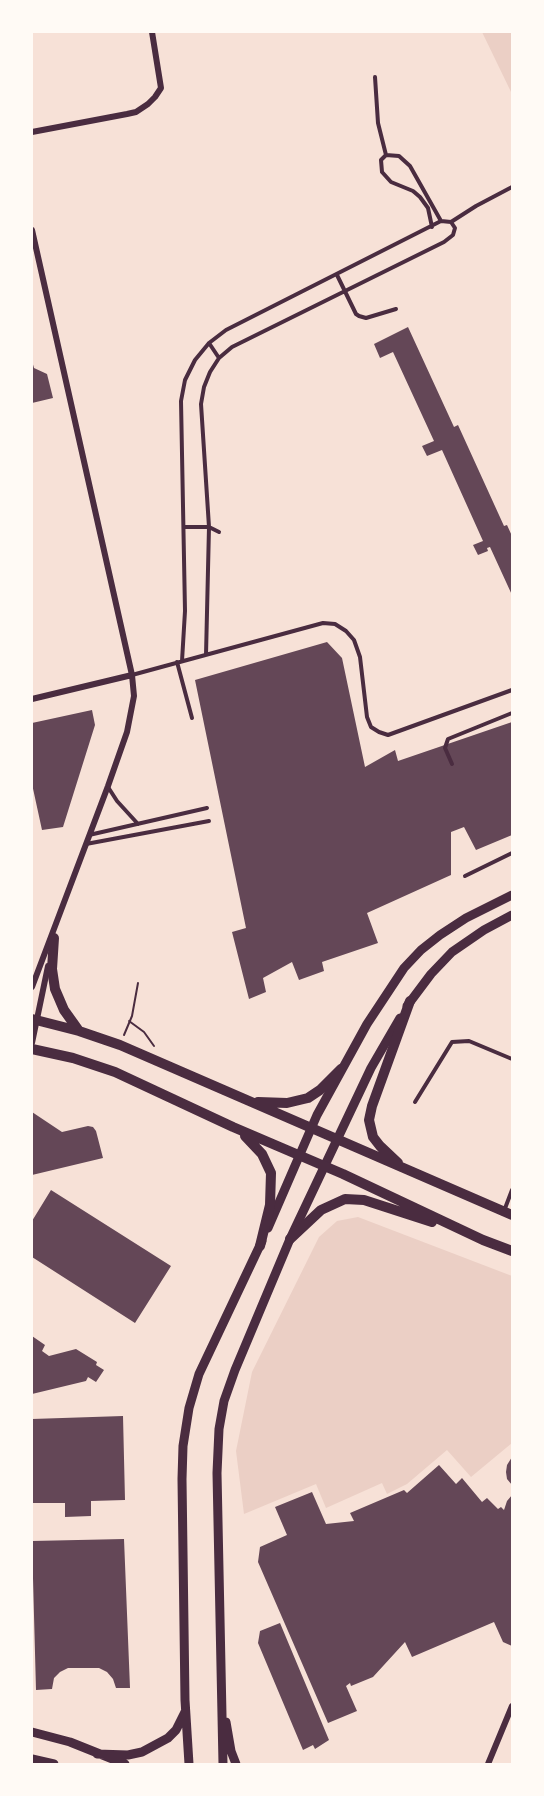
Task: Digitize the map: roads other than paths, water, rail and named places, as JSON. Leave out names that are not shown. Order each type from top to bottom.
[{"type":"main road","points":[[54,938],[52,969],[55,989],[64,1010],[79,1031]]},
{"type":"main road","points":[[406,1170],[380,1146],[370,1130],[369,1120],[410,1001]]},
{"type":"main road","points":[[34,1019],[120,1045],[252,1101],[311,1130],[508,1213]]},
{"type":"main road","points":[[32,1048],[115,1072],[483,1240]]},
{"type":"main road","points":[[252,1101],[283,1104],[304,1100],[320,1090],[341,1069]]},
{"type":"main road","points":[[233,1127],[260,1150],[271,1173],[270,1204],[260,1246]]},
{"type":"main road","points":[[290,1239],[325,1207],[345,1199],[354,1199],[379,1204],[513,1251]]},
{"type":"street","points":[[32,132],[136,112],[148,104],[159,92],[161,82],[152,32]]},
{"type":"street","points":[[32,230],[132,675],[134,696],[131,715],[108,786],[32,987]]},
{"type":"street","points":[[32,699],[132,675]]},
{"type":"street","points":[[189,1764],[182,1479],[186,1428],[194,1389],[208,1352],[260,1246],[311,1130],[341,1069],[383,998],[411,960],[431,941],[446,930],[513,895]]},
{"type":"street","points":[[223,1764],[217,1489],[219,1429],[224,1401],[234,1370],[324,1166],[371,1068],[410,1001],[452,952],[473,936],[513,915]]},
{"type":"street","points":[[32,1043],[34,1019],[56,924]]},
{"type":"street","points":[[220,1687],[231,1751],[236,1764]]},
{"type":"street","points":[[488,1764],[513,1706]]},
{"type":"street","points":[[97,1754],[128,1755],[142,1752],[160,1743],[176,1730],[186,1710]]},
{"type":"street","points":[[32,1732],[70,1742],[125,1764]]},
{"type":"street","points":[[32,1759],[54,1764]]},
{"type":"lane","points":[[375,77],[378,123],[386,155]]},
{"type":"lane","points":[[432,227],[428,208],[420,197],[413,191],[391,182],[382,172],[381,160],[386,155],[399,156],[410,166],[441,221]]},
{"type":"lane","points":[[182,661],[185,611],[181,401],[185,380],[195,360],[208,343],[226,330],[441,221],[451,222],[513,187]]},
{"type":"lane","points":[[206,655],[209,527],[201,404],[207,380],[219,358],[246,339],[444,242],[453,235],[455,228],[451,222]]},
{"type":"lane","points":[[336,275],[359,316],[366,318],[396,309]]},
{"type":"lane","points":[[208,343],[219,358]]},
{"type":"lane","points":[[184,527],[209,527],[219,532]]},
{"type":"lane","points":[[132,675],[323,623],[334,624],[346,631],[354,640],[360,657],[367,717],[371,727],[379,732],[388,735],[513,690]]},
{"type":"lane","points":[[177,662],[192,718]]},
{"type":"lane","points":[[452,764],[445,748],[448,739],[513,713]]},
{"type":"lane","points":[[108,786],[117,801],[138,824]]},
{"type":"lane","points":[[89,835],[207,808]]},
{"type":"lane","points":[[85,844],[209,821]]},
{"type":"lane","points":[[465,876],[513,853]]},
{"type":"lane","points":[[415,1102],[452,1042],[469,1041],[513,1059]]},
{"type":"lane","points":[[508,1213],[513,1190]]}]
